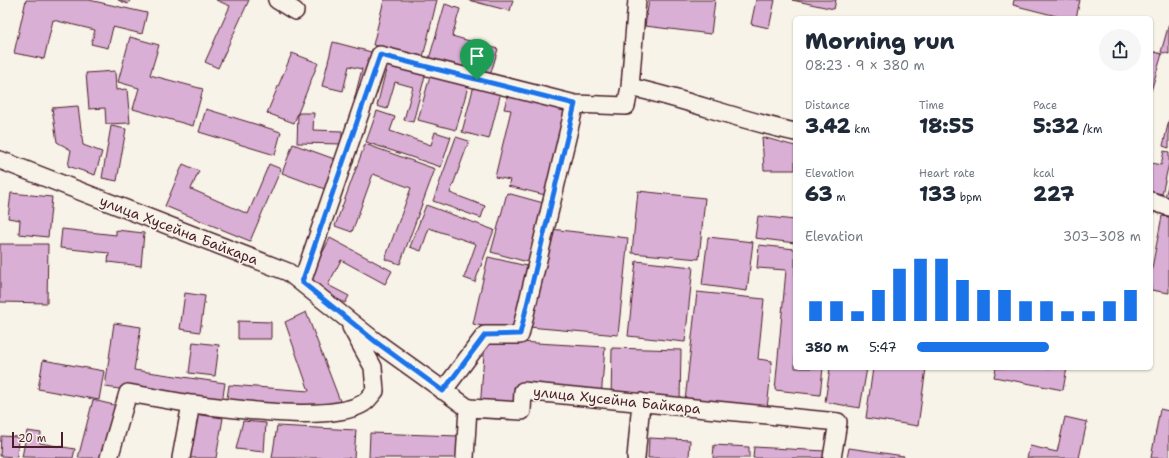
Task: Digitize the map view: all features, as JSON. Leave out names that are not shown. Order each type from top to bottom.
[{"type":"street","points":[[277,0],[295,11]]},
{"type":"street","points":[[302,282],[380,55],[575,104],[626,106],[630,87],[637,0]]},
{"type":"street","points":[[630,87],[666,95],[756,124],[793,132]]},
{"type":"street","points":[[443,391],[485,335],[520,334],[575,104]]},
{"type":"street","name":"улица Хусейна Байкара","points":[[0,160],[288,272],[376,342],[468,408],[522,411],[524,391],[838,422],[832,458]]},
{"type":"street","points":[[1153,202],[1169,207]]},
{"type":"street","name":"улица Хусейна Байкара","points":[[191,404],[279,413],[335,412],[362,404],[375,391],[373,367],[347,319]]},
{"type":"street","points":[[109,458],[128,393],[191,404],[181,458]]},
{"type":"street","points":[[636,458],[641,402]]},
{"type":"street","points":[[465,458],[468,408]]},
{"type":"building","points":[[26,0],[89,0],[147,13],[142,34],[113,27],[108,48],[91,44],[95,30],[53,20],[44,59],[14,53]]},
{"type":"building","points":[[118,0],[130,0],[128,4]]},
{"type":"building","points":[[216,0],[249,0],[218,68],[205,62],[230,6]]},
{"type":"building","points":[[384,0],[437,0],[423,57],[373,45]]},
{"type":"building","points":[[468,0],[513,0],[510,11]]},
{"type":"building","points":[[649,0],[715,0],[711,34],[645,26]]},
{"type":"building","points":[[756,0],[775,0],[769,28],[751,24]]},
{"type":"building","points":[[792,0],[836,0],[834,9]]},
{"type":"building","points":[[1014,0],[1080,0],[1076,16],[1056,16],[1013,5]]},
{"type":"building","points":[[445,4],[460,9],[452,36],[498,49],[490,76],[429,59]]},
{"type":"building","points":[[1169,24],[1169,54],[1161,52]]},
{"type":"building","points":[[130,37],[159,45],[150,75],[203,89],[193,126],[133,109],[139,88],[118,82]]},
{"type":"building","points":[[333,42],[379,54],[366,104],[354,100],[362,69],[349,66],[343,91],[322,86]]},
{"type":"building","points":[[1153,52],[1162,54],[1153,84]]},
{"type":"building","points":[[292,53],[318,63],[294,123],[267,113]]},
{"type":"building","points":[[388,62],[426,72],[413,122],[404,120],[413,87],[395,82],[387,109],[377,106]]},
{"type":"building","points":[[115,71],[116,90],[127,89],[130,123],[106,124],[105,108],[89,109],[86,73]]},
{"type":"building","points":[[431,72],[469,83],[456,130],[418,120]]},
{"type":"building","points":[[474,85],[501,92],[489,139],[462,132]]},
{"type":"building","points":[[508,94],[566,108],[545,195],[508,186],[510,180],[495,177],[511,110],[504,109]]},
{"type":"building","points":[[78,106],[83,145],[102,152],[95,175],[68,166],[71,150],[57,142],[52,108]]},
{"type":"building","points":[[206,109],[281,132],[275,155],[199,132]]},
{"type":"building","points":[[377,111],[395,117],[390,131],[431,145],[435,132],[451,137],[441,167],[366,142]]},
{"type":"building","points":[[298,113],[314,113],[313,130],[342,131],[342,144],[297,143]]},
{"type":"building","points":[[1169,120],[1169,148],[1163,146]]},
{"type":"building","points":[[111,126],[126,129],[117,181],[102,178]]},
{"type":"building","points":[[456,137],[469,141],[450,193],[485,206],[481,218],[433,201]]},
{"type":"building","points":[[762,137],[793,145],[793,170],[764,170]]},
{"type":"building","points":[[293,144],[340,161],[330,191],[282,173]]},
{"type":"building","points":[[365,144],[435,169],[400,264],[385,259],[411,188],[373,174],[352,232],[335,226]]},
{"type":"building","points":[[1164,151],[1169,152],[1169,163],[1162,194],[1153,192],[1153,163],[1161,165]]},
{"type":"building","points":[[183,164],[199,171],[191,189],[248,214],[269,164],[281,169],[250,241],[165,206]]},
{"type":"building","points":[[1169,182],[1169,197],[1165,197]]},
{"type":"building","points":[[638,191],[705,198],[699,259],[632,253]]},
{"type":"building","points":[[11,193],[52,197],[48,237],[19,234],[20,220],[8,218]]},
{"type":"building","points":[[507,193],[547,204],[531,263],[491,252]]},
{"type":"building","points":[[426,205],[494,230],[475,282],[464,278],[476,244],[429,228],[421,251],[410,247]]},
{"type":"building","points":[[758,216],[793,220],[793,243],[755,238]]},
{"type":"building","points":[[1162,216],[1169,217],[1169,293],[1153,290],[1153,263]]},
{"type":"building","points":[[62,229],[116,235],[116,230],[144,233],[141,266],[108,262],[109,253],[60,248]]},
{"type":"building","points":[[551,229],[628,238],[618,335],[529,327]]},
{"type":"building","points":[[708,237],[753,242],[747,291],[702,285]]},
{"type":"building","points":[[330,238],[392,271],[385,284],[341,260],[328,285],[349,296],[345,303],[307,283]]},
{"type":"building","points":[[0,244],[48,244],[47,303],[0,302]]},
{"type":"building","points":[[759,245],[793,249],[793,370],[823,370],[820,395],[775,390],[786,270],[757,268]]},
{"type":"building","points":[[488,257],[531,267],[516,333],[473,324]]},
{"type":"building","points":[[636,261],[693,267],[685,342],[628,336]]},
{"type":"building","points":[[697,292],[764,299],[758,359],[772,361],[767,409],[685,401]]},
{"type":"building","points":[[185,293],[205,296],[200,332],[180,329]]},
{"type":"building","points":[[306,312],[340,401],[340,407],[226,405],[229,385],[309,391],[285,322]]},
{"type":"building","points":[[238,321],[271,322],[271,339],[238,339]]},
{"type":"building","points":[[114,323],[141,327],[134,370],[225,383],[222,403],[105,387]]},
{"type":"building","points":[[485,340],[605,347],[601,399],[526,395],[525,413],[480,410]]},
{"type":"building","points":[[193,342],[219,345],[215,376],[189,373]]},
{"type":"building","points":[[612,348],[681,350],[680,402],[611,401]]},
{"type":"building","points":[[43,360],[104,371],[99,400],[38,389]]},
{"type":"building","points":[[830,370],[867,370],[860,408],[825,402]]},
{"type":"building","points":[[873,370],[926,370],[918,426],[866,418]]},
{"type":"building","points":[[996,370],[1067,370],[1063,390],[994,377]]},
{"type":"building","points":[[93,400],[118,406],[105,458],[78,458]]},
{"type":"building","points":[[1160,409],[1169,411],[1169,458],[1151,458]]},
{"type":"building","points":[[194,414],[223,418],[216,458],[187,458]]},
{"type":"building","points":[[1065,417],[1087,422],[1079,458],[1027,458],[1030,446],[1057,452]]},
{"type":"building","points":[[243,421],[266,423],[264,452],[236,449]]},
{"type":"building","points":[[277,426],[356,430],[354,458],[272,458]]},
{"type":"building","points":[[27,431],[41,433],[40,443],[75,449],[73,458],[22,457]]},
{"type":"building","points":[[370,433],[459,436],[458,458],[369,458]]},
{"type":"building","points":[[1,436],[18,437],[17,457],[0,456]]},
{"type":"building","points":[[649,438],[690,440],[689,458],[648,458]]},
{"type":"building","points":[[714,445],[749,447],[749,458],[713,458]]},
{"type":"building","points":[[754,447],[825,451],[825,458],[753,458]]},
{"type":"building","points":[[849,448],[904,456],[903,458],[847,458]]},
{"type":"route","points":[[380,55],[477,80],[575,104],[520,334],[485,335],[443,391],[376,342],[302,282],[380,55]]}]
